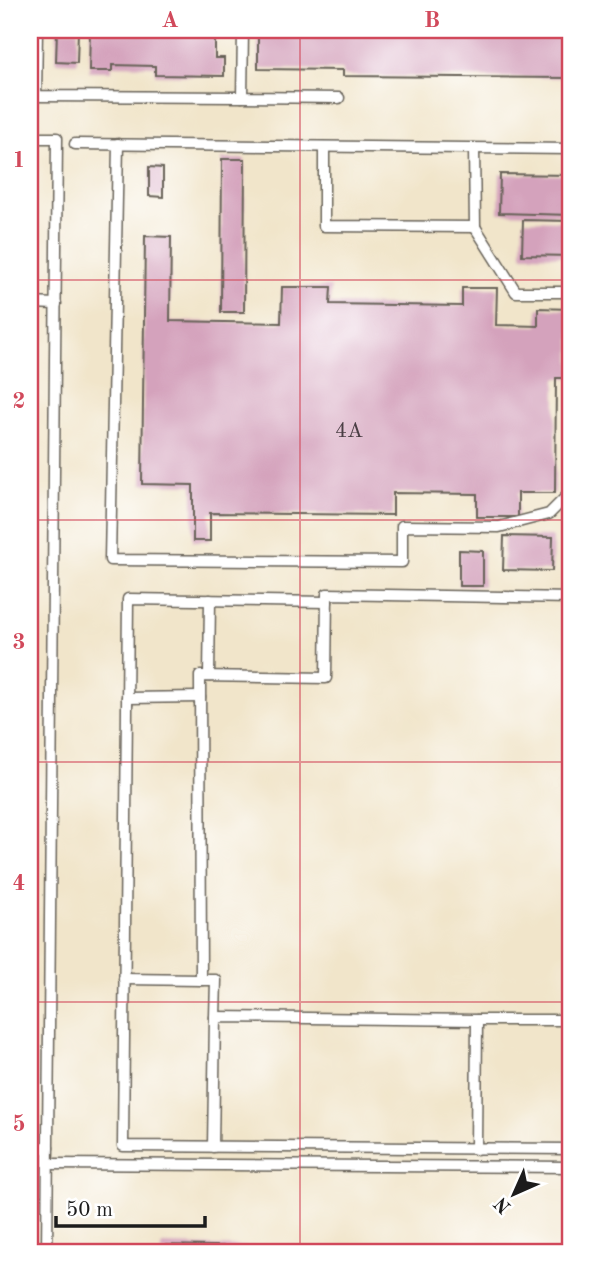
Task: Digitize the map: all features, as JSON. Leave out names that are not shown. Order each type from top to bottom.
[{"type":"lane","points":[[37,30],[36,96],[339,98]]},
{"type":"lane","points":[[242,97],[243,30]]},
{"type":"lane","points":[[30,138],[57,138],[47,1252]]},
{"type":"lane","points":[[75,144],[571,149]]},
{"type":"lane","points":[[118,144],[110,560],[402,562],[402,526],[499,527],[549,514],[570,493],[571,431]]},
{"type":"lane","points":[[324,147],[324,226],[474,227]]},
{"type":"lane","points":[[474,148],[474,227],[516,292],[571,292]]},
{"type":"lane","points":[[30,303],[56,304]]},
{"type":"lane","points":[[201,980],[200,676],[326,678],[327,594],[571,598]]},
{"type":"lane","points":[[327,602],[128,599],[122,1146],[571,1150]]},
{"type":"lane","points":[[209,600],[209,676]]},
{"type":"lane","points":[[127,698],[200,698]]},
{"type":"lane","points":[[124,979],[216,980],[213,1147]]},
{"type":"lane","points":[[215,1017],[571,1020]]},
{"type":"lane","points":[[476,1149],[477,1020]]},
{"type":"lane","points":[[30,1148],[48,1148]]},
{"type":"lane","points":[[48,1164],[571,1167]]},
{"type":"building","points":[[57,30],[78,30],[77,63],[56,62]]},
{"type":"building","points":[[90,30],[215,30],[215,58],[224,58],[224,76],[155,75],[155,66],[112,65],[112,71],[89,71]]},
{"type":"building","points":[[258,30],[571,30],[571,78],[343,76],[343,70],[258,69]]},
{"type":"building","points":[[222,159],[245,159],[244,312],[221,312]]},
{"type":"building","points":[[149,167],[163,168],[163,197],[149,196]]},
{"type":"building","points":[[500,174],[571,175],[571,215],[499,213]]},
{"type":"building","points":[[523,220],[571,221],[571,256],[522,255]]},
{"type":"building","points":[[145,236],[171,237],[170,321],[281,323],[282,287],[331,287],[330,304],[462,306],[462,288],[497,288],[496,325],[538,326],[538,308],[570,309],[571,378],[556,378],[555,493],[518,493],[518,517],[477,517],[477,494],[393,493],[393,515],[210,513],[210,541],[193,541],[193,485],[142,484]]},
{"type":"building","points":[[504,536],[553,537],[552,571],[503,570]]},
{"type":"building","points":[[459,550],[483,551],[483,586],[459,586]]},
{"type":"building","points":[[162,1245],[407,1250],[407,1252],[162,1252]]}]
